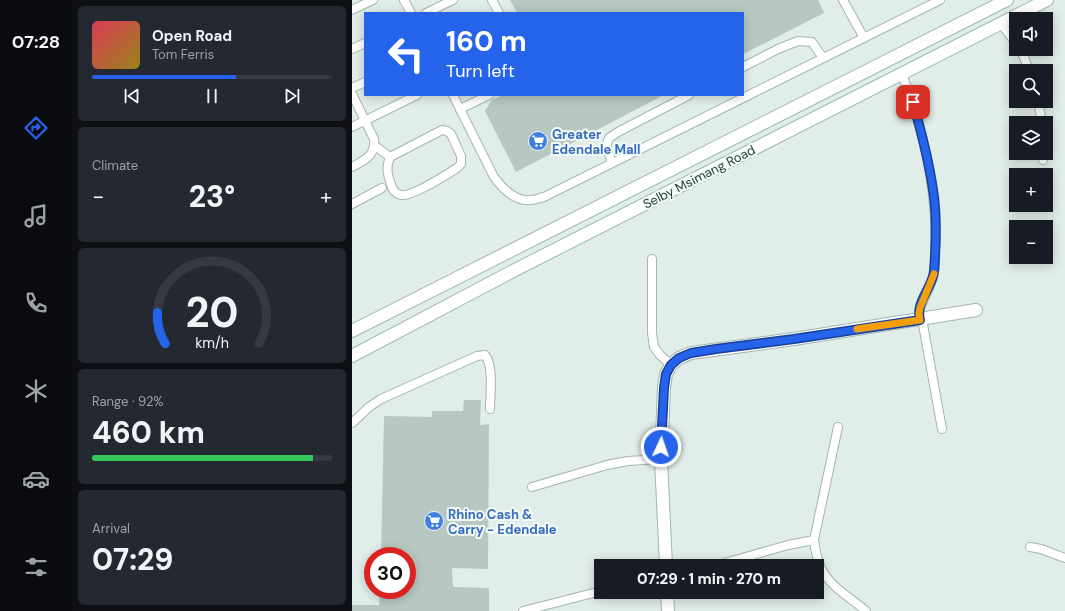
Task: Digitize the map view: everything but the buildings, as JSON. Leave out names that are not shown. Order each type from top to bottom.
[{"type":"main road","name":"Selby Msimang Road","points":[[352,331],[1007,0]]},
{"type":"main road","name":"Selby Msimang Road","points":[[352,356],[515,270],[1048,0]]},
{"type":"main road","points":[[666,559],[661,459],[664,388],[666,374],[671,365],[679,358],[691,353],[976,310]]},
{"type":"main road","points":[[667,599],[668,611]]},
{"type":"lane","points":[[352,10],[373,0]]},
{"type":"lane","points":[[404,0],[410,12]]},
{"type":"lane","points":[[428,12],[453,0]]},
{"type":"lane","points":[[492,0],[498,12]]},
{"type":"lane","points":[[843,0],[864,38]]},
{"type":"lane","points":[[454,96],[494,177],[507,192],[518,199],[530,201],[544,197],[940,0]]},
{"type":"lane","points":[[1001,24],[1009,34]]},
{"type":"lane","points":[[744,66],[778,49],[798,42],[812,42],[823,58]]},
{"type":"lane","points":[[352,49],[364,43]]},
{"type":"lane","points":[[902,74],[913,102],[925,144],[934,198],[936,235],[934,273],[919,314],[942,429]]},
{"type":"lane","points":[[352,88],[364,82]]},
{"type":"lane","points":[[352,94],[374,139],[375,146],[372,153],[352,167]]},
{"type":"lane","points":[[352,128],[415,96]]},
{"type":"lane","points":[[460,109],[487,96]]},
{"type":"lane","points":[[612,162],[606,147],[609,138],[687,96]]},
{"type":"lane","points":[[442,130],[451,134],[461,156],[461,164],[457,168],[411,194],[400,195],[395,192],[392,187],[386,170],[390,157],[442,130]]},
{"type":"lane","points":[[375,146],[390,157]]},
{"type":"lane","points":[[352,204],[382,188]]},
{"type":"lane","points":[[652,259],[652,333],[654,347],[671,365]]},
{"type":"lane","points":[[352,423],[369,407],[381,399],[477,356],[485,355],[488,359],[490,369],[490,409]]},
{"type":"lane","points":[[838,427],[814,540],[821,568],[829,580],[866,611]]},
{"type":"lane","points":[[532,487],[607,465],[628,461],[661,459]]},
{"type":"lane","points":[[739,559],[788,545],[814,540]]},
{"type":"lane","points":[[1030,548],[1041,549],[1065,558]]},
{"type":"lane","points":[[523,611],[594,594]]},
{"type":"slow traffic","points":[[857,329],[920,320],[920,308],[934,274]]},
{"type":"place","name":"Greater Edendale Mall","points":[[538,141]]},
{"type":"place","name":"Rhino Cash & Carry - Edendale","points":[[434,521]]},
{"type":"route","points":[[661,447],[666,374],[671,365],[679,358],[691,353],[716,349],[920,320],[920,308],[934,273],[936,235],[934,198],[925,144],[913,102]]}]
